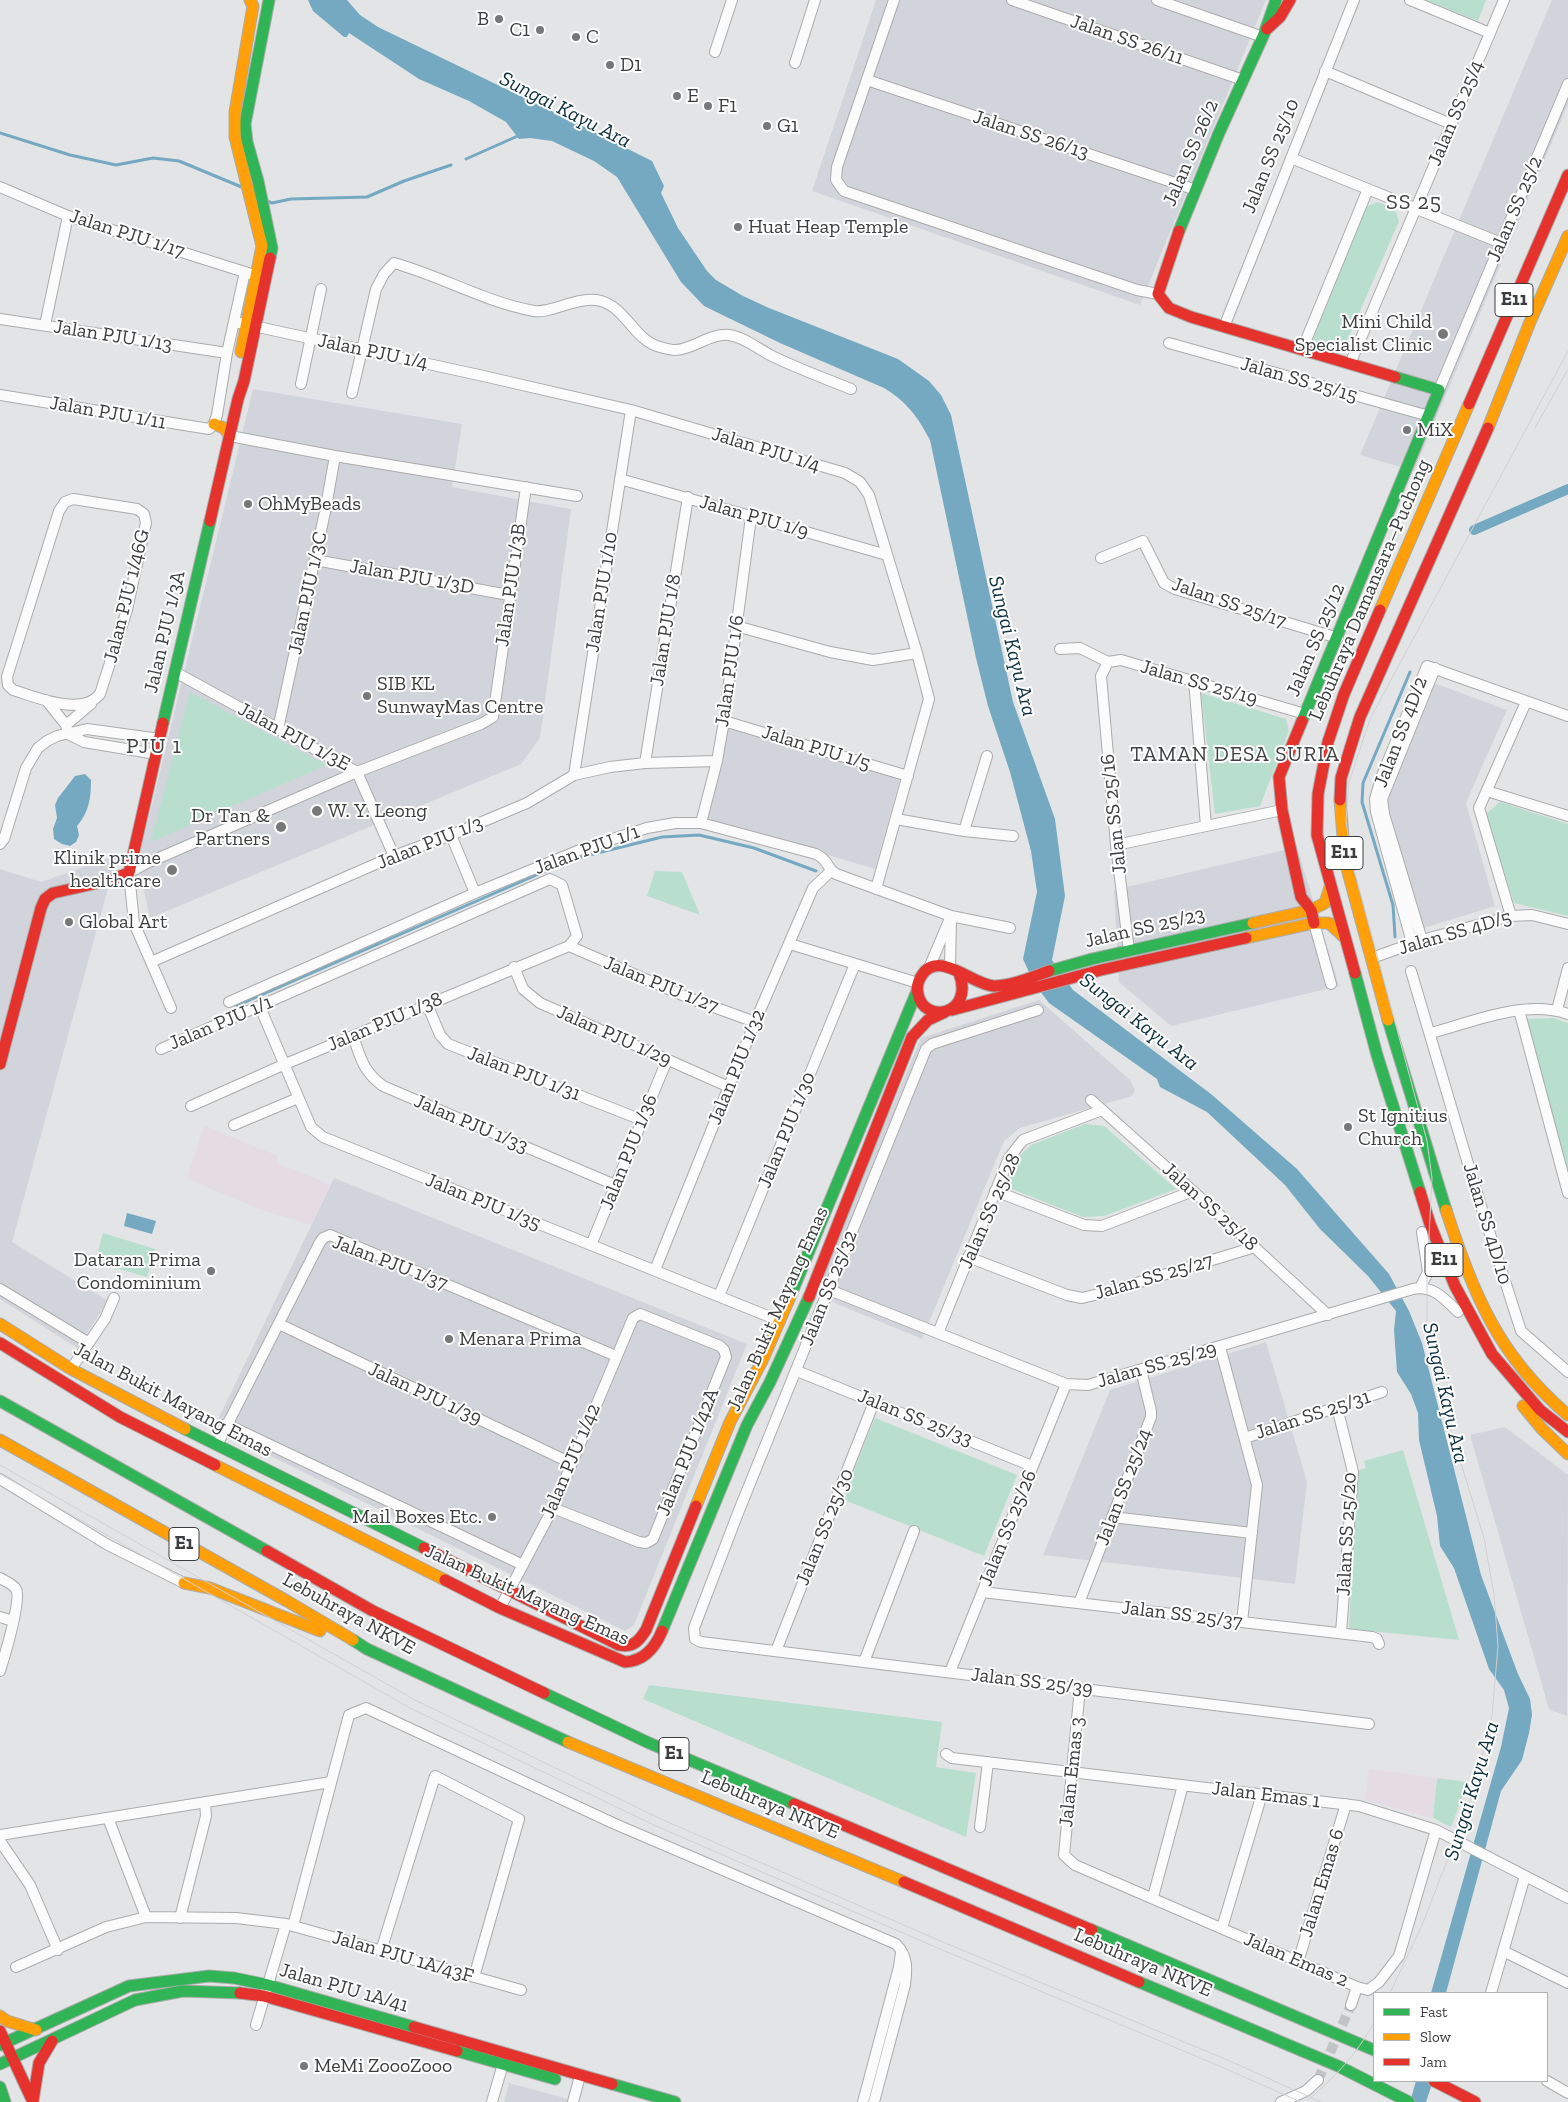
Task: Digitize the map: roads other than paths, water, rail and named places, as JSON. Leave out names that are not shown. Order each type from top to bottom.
[{"type":"main road","points":[[245,325],[272,248],[249,198],[235,136],[235,112],[253,6],[250,0]]},
{"type":"main road","points":[[245,325],[251,274],[262,246],[263,204],[247,142],[245,124],[269,0]]},
{"type":"main road","name":"Jalan SS 26/2","points":[[1158,294],[1172,246],[1265,33],[1270,11],[1276,0]]},
{"type":"main road","name":"Jalan SS 26/2","points":[[1265,33],[1280,17],[1290,0]]},
{"type":"main road","points":[[240,84],[252,87]]},
{"type":"main road","name":"Lebuhraya Damansara–Puchong","points":[[1568,175],[1344,694],[1328,742],[1318,794],[1316,835],[1377,1055],[1427,1215],[1455,1286],[1492,1354],[1540,1410],[1568,1432]]},
{"type":"main road","name":"Lebuhraya Damansara–Puchong","points":[[1568,236],[1530,322],[1475,458],[1360,717],[1341,778],[1340,814],[1345,861],[1421,1136],[1470,1284],[1499,1338],[1510,1354],[1552,1402],[1568,1415]]},
{"type":"main road","points":[[1158,294],[1169,308],[1224,327],[1439,390]]},
{"type":"main road","name":"Jalan PJU 1/3A","points":[[128,873],[238,399],[234,385],[245,325]]},
{"type":"main road","name":"Jalan SS 25/12","points":[[1314,923],[1311,910],[1301,897],[1282,810],[1280,777],[1439,390]]},
{"type":"main road","points":[[214,424],[224,428],[230,436]]},
{"type":"main road","points":[[0,1064],[45,899],[53,894],[107,881],[128,873]]},
{"type":"main road","points":[[1311,910],[1325,903],[1330,887]]},
{"type":"main road","name":"Jalan SS 25/23","points":[[948,1011],[1091,959],[1311,910]]},
{"type":"main road","name":"Jalan SS 25/23","points":[[955,970],[980,984],[1012,988],[1314,923],[1329,923],[1344,936]]},
{"type":"main road","points":[[1119,966],[1125,960],[1129,951]]},
{"type":"main road","points":[[943,965],[955,970],[964,986],[964,994],[957,1006],[948,1011],[938,1012],[924,1005],[917,987],[920,977],[929,968],[943,965]]},
{"type":"main road","name":"Jalan Bukit Mayang Emas","points":[[0,1324],[71,1369],[142,1408],[619,1645],[627,1647],[634,1645],[646,1630],[730,1422],[763,1359],[780,1321],[917,987]]},
{"type":"main road","name":"Jalan Bukit Mayang Emas","points":[[0,1343],[120,1417],[500,1608],[625,1662],[634,1662],[643,1658],[657,1643],[747,1425],[770,1382],[815,1284],[912,1037],[928,1020],[948,1011]]},
{"type":"main road","points":[[1377,1055],[1407,1183],[1422,1232],[1458,1312],[1489,1365],[1542,1429],[1568,1454]]},
{"type":"main road","points":[[1510,1354],[1527,1359],[1568,1400]]},
{"type":"main road","points":[[40,1367],[57,1372],[71,1369],[77,1381],[101,1398],[120,1417]]},
{"type":"main road","name":"Lebuhraya NKVE","points":[[0,1401],[373,1611],[640,1739],[1373,2050]]},
{"type":"main road","name":"Lebuhraya NKVE","points":[[0,1440],[287,1601],[367,1649],[554,1736],[787,1832],[1338,2066],[1409,2102]]},
{"type":"main road","points":[[217,1445],[216,1451],[219,1460],[232,1473]]},
{"type":"main road","points":[[184,1583],[210,1588],[255,1604],[367,1649]]},
{"type":"main road","name":"Jalan PJU 1A/41","points":[[3,2043],[136,1985],[209,1976],[234,1978],[266,1991],[503,2064],[675,2102]]},
{"type":"main road","name":"Jalan PJU 1A/41","points":[[0,2064],[135,2000],[154,1994],[266,1991],[579,2081],[639,2102]]},
{"type":"main road","points":[[0,2016],[7,2021],[36,2030]]},
{"type":"main road","points":[[0,2031],[3,2043],[12,2057],[33,2102]]},
{"type":"main road","points":[[33,2102],[39,2062],[52,2041]]},
{"type":"main road","points":[[1436,2082],[1473,2101]]},
{"type":"main road","points":[[0,2087],[5,2102]]},
{"type":"street","points":[[715,52],[732,0]]},
{"type":"street","points":[[795,63],[815,0]]},
{"type":"street","points":[[894,0],[837,167],[836,180],[844,191],[1137,290],[1158,294]]},
{"type":"street","name":"Jalan SS 26/11","points":[[1012,0],[1243,80]]},
{"type":"street","points":[[1157,0],[1265,33]]},
{"type":"street","name":"Jalan SS 25/10","points":[[1224,327],[1354,0]]},
{"type":"street","points":[[1410,0],[1490,33]]},
{"type":"street","name":"Jalan SS 25/4","points":[[1350,364],[1504,0]]},
{"type":"street","points":[[1325,71],[1451,124]]},
{"type":"street","name":"Jalan SS 26/13","points":[[867,80],[1196,190]]},
{"type":"street","name":"Jalan SS 25/2","points":[[1439,390],[1568,84]]},
{"type":"street","points":[[1291,158],[1501,243]]},
{"type":"street","name":"Jalan PJU 1/17","points":[[0,189],[68,216],[251,274]]},
{"type":"street","points":[[1302,350],[1368,189]]},
{"type":"street","points":[[45,325],[68,216]]},
{"type":"street","points":[[352,393],[376,289],[384,274],[394,263],[418,270],[500,302],[536,312],[583,300],[600,301],[620,314],[642,338],[658,346],[676,350],[717,336],[729,335],[741,338],[771,355],[851,389]]},
{"type":"street","points":[[301,384],[321,289]]},
{"type":"street","name":"Jalan PJU 1/13","points":[[0,319],[226,353]]},
{"type":"street","points":[[214,424],[226,353],[245,325]]},
{"type":"street","name":"Jalan PJU 1/4","points":[[245,325],[362,349],[631,410],[845,473],[860,482],[868,495],[917,653],[929,699],[876,889]]},
{"type":"street","name":"Jalan SS 25/15","points":[[1169,343],[1429,416]]},
{"type":"street","name":"Jalan PJU 1/11","points":[[0,395],[202,429],[209,429],[214,424]]},
{"type":"street","name":"Jalan PJU 1/10","points":[[574,775],[631,410]]},
{"type":"street","points":[[230,436],[335,456],[577,496]]},
{"type":"street","name":"Jalan PJU 1/3C","points":[[278,729],[315,560],[335,456]]},
{"type":"street","name":"Jalan PJU 1/9","points":[[620,479],[887,555]]},
{"type":"street","name":"Jalan PJU 1/3B","points":[[357,772],[481,724],[494,717],[526,487]]},
{"type":"street","name":"Jalan PJU 1/8","points":[[645,763],[688,497]]},
{"type":"street","name":"Jalan PJU 1/46G","points":[[73,499],[137,509],[144,514],[146,523],[127,610],[100,694],[93,701],[82,706],[63,704],[46,699],[13,690],[8,684],[7,677],[59,511],[64,502],[73,499]]},
{"type":"street","name":"Jalan PJU 1/6","points":[[701,823],[717,761],[724,721],[751,517]]},
{"type":"street","name":"Jalan SS 25/17","points":[[1101,558],[1143,541],[1164,582],[1175,589],[1338,638]]},
{"type":"street","name":"Jalan PJU 1/3D","points":[[315,560],[510,595]]},
{"type":"street","points":[[736,626],[830,652],[873,660],[917,653]]},
{"type":"street","points":[[1060,649],[1080,648],[1108,662]]},
{"type":"street","name":"Jalan SS 25/19","points":[[1108,662],[1121,660],[1305,714]]},
{"type":"street","name":"Jalan SS 25/16","points":[[1108,662],[1100,676],[1116,845],[1129,951]]},
{"type":"street","points":[[1417,942],[1382,800],[1431,667],[1568,716]]},
{"type":"street","name":"Jalan PJU 1/3E","points":[[175,672],[357,772],[394,856]]},
{"type":"street","points":[[1194,680],[1206,826]]},
{"type":"street","points":[[46,699],[67,729],[84,742],[156,754]]},
{"type":"street","points":[[0,844],[4,840],[26,768],[38,748],[67,729],[93,701]]},
{"type":"street","points":[[1511,916],[1479,808],[1526,702]]},
{"type":"street","name":"Jalan PJU 1/5","points":[[724,721],[908,776]]},
{"type":"street","points":[[67,729],[86,729],[160,739]]},
{"type":"street","points":[[964,831],[987,756]]},
{"type":"street","name":"Jalan PJU 1/3","points":[[151,962],[394,856],[451,835],[527,803],[574,775],[610,767],[645,763],[717,761]]},
{"type":"street","points":[[171,1008],[134,923],[128,873],[357,772]]},
{"type":"street","points":[[1488,791],[1568,816]]},
{"type":"street","points":[[1116,845],[1282,810]]},
{"type":"street","points":[[896,819],[964,831],[1014,836]]},
{"type":"street","name":"Jalan PJU 1/1","points":[[229,1002],[475,893],[582,849],[647,828],[675,823],[701,823],[816,854],[824,859],[831,871],[876,889],[951,916],[1010,928]]},
{"type":"street","points":[[451,835],[475,893]]},
{"type":"street","name":"Jalan PJU 1/32","points":[[655,1270],[755,1022],[813,888],[831,871]]},
{"type":"street","name":"Jalan PJU 1/1","points":[[161,1049],[550,879],[562,885],[577,936]]},
{"type":"street","name":"Jalan SS 4D/5","points":[[1372,958],[1417,942],[1511,916],[1532,914],[1568,924]]},
{"type":"street","points":[[929,968],[951,916]]},
{"type":"street","points":[[951,916],[955,970]]},
{"type":"street","points":[[1314,923],[1332,984]]},
{"type":"street","name":"Jalan PJU 1/38","points":[[191,1106],[427,1004],[569,946],[577,936]]},
{"type":"street","points":[[790,944],[855,964],[917,987]]},
{"type":"street","name":"Jalan PJU 1/27","points":[[569,946],[689,998],[755,1022]]},
{"type":"street","name":"Jalan PJU 1/30","points":[[719,1296],[855,964]]},
{"type":"street","name":"Jalan PJU 1/29","points":[[514,968],[523,989],[540,1003],[729,1087]]},
{"type":"street","points":[[1557,1010],[1568,968]]},
{"type":"street","name":"Jalan SS 4D/10","points":[[1411,971],[1474,1184],[1522,1331],[1568,1372]]},
{"type":"street","name":"Jalan PJU 1/31","points":[[427,1004],[440,1035],[448,1044],[642,1120]]},
{"type":"street","name":"Jalan PJU 1/35","points":[[260,1007],[283,1065],[311,1127],[322,1137],[780,1321]]},
{"type":"street","name":"Jalan SS 25/32","points":[[695,1639],[694,1628],[738,1513],[926,1049],[932,1044],[1038,1010]]},
{"type":"street","points":[[1519,1010],[1568,1193]]},
{"type":"street","points":[[1431,1034],[1519,1010],[1557,1010],[1568,1014]]},
{"type":"street","name":"Jalan PJU 1/33","points":[[353,1036],[364,1067],[383,1086],[615,1185]]},
{"type":"street","name":"Jalan PJU 1/36","points":[[591,1245],[667,1060]]},
{"type":"street","points":[[234,1124],[298,1098]]},
{"type":"street","name":"Jalan SS 25/18","points":[[1091,1100],[1193,1190],[1328,1315]]},
{"type":"street","name":"Jalan SS 25/28","points":[[938,1333],[1009,1158],[1024,1140],[1102,1110]]},
{"type":"street","points":[[995,1191],[1084,1225],[1102,1226],[1193,1190]]},
{"type":"street","points":[[1422,1232],[1428,1272],[1416,1289],[1438,1293],[1458,1312]]},
{"type":"street","name":"Jalan PJU 1/37","points":[[217,1445],[319,1244],[323,1238],[330,1235],[616,1356]]},
{"type":"street","name":"Jalan SS 25/27","points":[[968,1257],[1067,1295],[1082,1298],[1255,1247]]},
{"type":"street","name":"Jalan SS 25/29","points":[[815,1284],[1066,1384],[1088,1385],[1416,1289]]},
{"type":"street","points":[[0,1289],[89,1342]]},
{"type":"street","points":[[71,1369],[105,1319],[114,1298]]},
{"type":"street","name":"Jalan PJU 1/42","points":[[500,1608],[553,1508],[629,1323],[640,1314]]},
{"type":"street","name":"Jalan PJU 1/42A","points":[[553,1508],[639,1542],[646,1543],[653,1539],[726,1357],[724,1350],[720,1346],[640,1314]]},
{"type":"street","name":"Jalan PJU 1/39","points":[[279,1324],[571,1463]]},
{"type":"street","points":[[1220,1346],[1257,1485],[1242,1622]]},
{"type":"street","name":"Jalan SS 25/24","points":[[1079,1603],[1151,1417],[1141,1370]]},
{"type":"street","name":"Jalan SS 25/33","points":[[797,1371],[1032,1466]]},
{"type":"street","name":"Jalan SS 25/26","points":[[950,1672],[1066,1384]]},
{"type":"street","name":"Jalan SS 25/31","points":[[1245,1438],[1382,1392]]},
{"type":"street","name":"Jalan SS 25/30","points":[[776,1651],[874,1402]]},
{"type":"street","name":"Jalan SS 25/20","points":[[1337,1407],[1353,1472],[1341,1633]]},
{"type":"street","points":[[226,1424],[523,1565]]},
{"type":"street","points":[[0,1479],[108,1545],[184,1583]]},
{"type":"street","points":[[1112,1517],[1252,1533]]},
{"type":"street","points":[[864,1662],[914,1531]]},
{"type":"street","points":[[0,1578],[16,1589],[18,1595],[0,1671]]},
{"type":"street","name":"Jalan SS 25/37","points":[[982,1592],[1372,1637],[1377,1639],[1379,1644]]},
{"type":"street","points":[[0,1617],[13,1621]]},
{"type":"street","name":"Jalan SS 25/39","points":[[695,1639],[701,1642],[1369,1724]]},
{"type":"street","name":"Jalan Emas 3","points":[[1064,1855],[1080,1688]]},
{"type":"street","points":[[256,2025],[289,1925],[349,1715],[366,1708],[606,1820],[896,1944],[901,1950],[907,1969],[905,1985],[874,2102]]},
{"type":"street","name":"Jalan Emas 1","points":[[946,1754],[952,1758],[1359,1806],[1436,1830],[1568,1898]]},
{"type":"street","points":[[980,1827],[988,1762]]},
{"type":"street","points":[[381,1951],[435,1776],[519,1819],[474,1977]]},
{"type":"street","points":[[0,1835],[331,1782]]},
{"type":"street","points":[[1153,1897],[1183,1785]]},
{"type":"street","points":[[1222,1928],[1262,1794]]},
{"type":"street","points":[[180,1918],[206,1816],[205,1802]]},
{"type":"street","name":"Jalan Emas 6","points":[[1298,1962],[1346,1804]]},
{"type":"street","points":[[108,1818],[146,1917]]},
{"type":"street","name":"Jalan Emas 2","points":[[1064,1855],[1075,1865],[1153,1897],[1298,1962],[1368,1990],[1380,1982],[1399,1956],[1436,1830]]},
{"type":"street","points":[[0,1841],[30,1885],[58,1950]]},
{"type":"street","points":[[1491,1992],[1525,1876]]},
{"type":"street","name":"Jalan PJU 1A/43F","points":[[16,1967],[58,1950],[106,1927],[146,1917],[236,1918],[289,1925],[521,1990]]},
{"type":"street","points":[[863,2102],[899,1967],[901,1950]]},
{"type":"street","points":[[1503,1951],[1568,1983]]},
{"type":"street","points":[[1351,2006],[1357,1987]]},
{"type":"street","points":[[492,2102],[503,2064]]},
{"type":"street","points":[[1281,2102],[1306,2091],[1318,2080]]},
{"type":"street","points":[[573,2102],[579,2081]]},
{"type":"street","points":[[1548,2082],[1568,2094]]},
{"type":"water","points":[[308,0],[347,0],[360,15],[378,27],[601,135],[603,130],[617,136],[623,141],[626,148],[652,161],[664,186],[661,193],[678,228],[707,271],[716,280],[743,296],[769,308],[898,359],[929,381],[941,395],[951,415],[1013,702],[1055,819],[1065,896],[1052,960],[1073,990],[1211,1094],[1297,1169],[1389,1274],[1409,1311],[1422,1343],[1481,1575],[1518,1674],[1530,1699],[1532,1715],[1522,1760],[1501,1791],[1446,1992],[1431,1992],[1501,1747],[1509,1708],[1504,1690],[1489,1669],[1454,1568],[1440,1546],[1437,1516],[1419,1440],[1418,1413],[1411,1394],[1397,1372],[1394,1330],[1396,1311],[1368,1276],[1320,1229],[1285,1185],[1207,1112],[1160,1087],[1157,1079],[1049,1003],[1034,983],[1023,959],[1037,892],[1031,851],[1010,772],[988,706],[930,440],[925,431],[906,405],[884,388],[780,343],[704,306],[681,282],[617,177],[594,161],[552,141],[530,138],[519,139],[506,122],[469,101],[419,79],[349,33],[347,37],[344,37],[313,11]]},
{"type":"water","points":[[85,774],[91,780],[90,793],[87,810],[77,826],[79,835],[76,842],[70,846],[62,844],[54,839],[53,829],[57,818],[55,805],[58,798],[75,776]]},
{"type":"water","points":[[127,1213],[156,1221],[152,1234],[124,1226]]},
{"type":"water","points":[[1416,2082],[1433,2082],[1426,2102],[1410,2102]]},
{"type":"waterway","points":[[0,133],[70,155],[116,165],[153,158],[179,161],[244,188]]},
{"type":"waterway","points":[[466,159],[520,135]]},
{"type":"waterway","points":[[267,201],[272,203],[291,199],[367,197],[404,181],[451,165]]},
{"type":"waterway","points":[[1474,530],[1568,489]]},
{"type":"waterway","points":[[1395,937],[1393,905],[1362,802],[1363,783],[1410,672]]},
{"type":"waterway","points":[[236,1006],[573,859],[662,837],[699,835],[754,848],[816,871]]},
{"type":"tunnel","points":[[1318,2080],[1351,2005]]},
{"type":"tram line","points":[[1390,1992],[1423,1923],[1474,1791],[1492,1716],[1498,1646],[1494,1594],[1484,1538],[1435,1379],[1427,1332],[1427,1275],[1432,1178],[1427,1141],[1352,862],[1346,821],[1349,782],[1370,719],[1568,351]]},
{"type":"tram line","points":[[1535,428],[1568,369]]},
{"type":"tram line","points":[[0,1465],[415,1700],[661,1819],[938,1940],[1223,2058],[1321,2102]]},
{"type":"tram line","points":[[0,1474],[410,1708],[656,1826],[1301,2102]]},
{"type":"tram line","points":[[1308,2100],[1345,2064],[1373,2025]]},
{"type":"place","name":"B","points":[[499,19]]},
{"type":"place","name":"C1","points":[[540,30]]},
{"type":"place","name":"C","points":[[576,37]]},
{"type":"place","name":"D1","points":[[610,65]]},
{"type":"place","name":"E","points":[[677,96]]},
{"type":"place","name":"F1","points":[[708,106]]},
{"type":"place","name":"G1","points":[[767,126]]},
{"type":"place","name":"Huat Heap Temple","points":[[738,227]]},
{"type":"place","name":"Mini Child Specialist Clinic","points":[[1443,334]]},
{"type":"place","name":"MiX","points":[[1407,430]]},
{"type":"place","name":"OhMyBeads","points":[[248,504]]},
{"type":"place","name":"SIB KL SunwayMas Centre","points":[[367,696]]},
{"type":"place","name":"W. Y. Leong","points":[[317,811]]},
{"type":"place","name":"Dr Tan & Partners","points":[[281,827]]},
{"type":"place","name":"Klinik prime healthcare","points":[[172,870]]},
{"type":"place","name":"Global Art","points":[[69,922]]},
{"type":"place","name":"St Ignitius Church","points":[[1348,1127]]},
{"type":"place","name":"Dataran Prima Condominium","points":[[211,1271]]},
{"type":"place","name":"Menara Prima","points":[[449,1339]]},
{"type":"place","name":"Mail Boxes Etc.","points":[[492,1517]]},
{"type":"place","name":"MeMi ZoooZooo","points":[[304,2066]]},
{"type":"district","name":"SS 25","points":[[1414,203]]},
{"type":"district","name":"PJU 1","points":[[154,747]]},
{"type":"district","name":"TAMAN DESA SURIA","points":[[1235,755]]},
{"type":"water label","name":"Sungai Kayu Ara","points":[[565,110]]},
{"type":"water label","name":"Sungai Kayu Ara","points":[[1012,646]]},
{"type":"water label","name":"Sungai Kayu Ara","points":[[1139,1022]]},
{"type":"water label","name":"Sungai Kayu Ara","points":[[1445,1393]]},
{"type":"water label","name":"Sungai Kayu Ara","points":[[1472,1791]]}]
